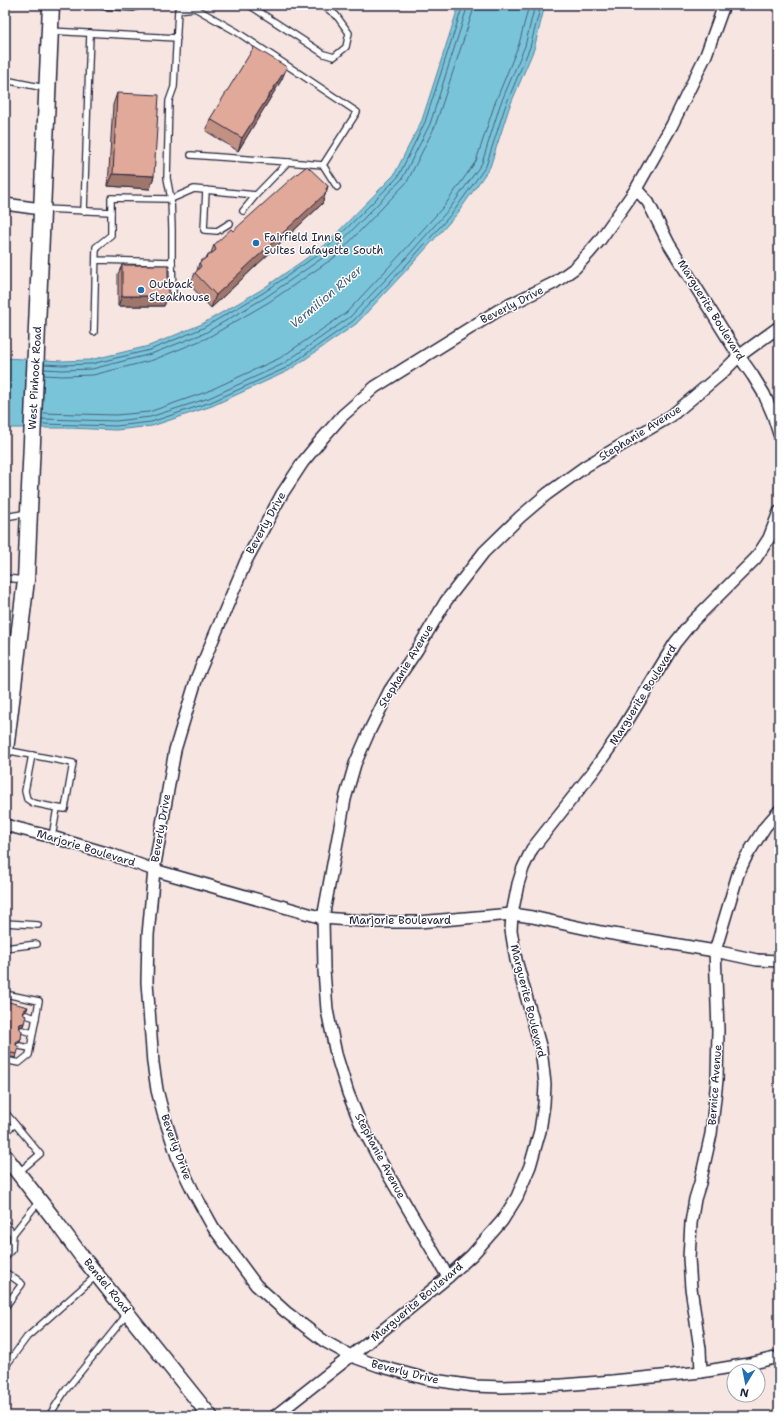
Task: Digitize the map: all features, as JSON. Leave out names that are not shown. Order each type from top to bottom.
[{"type":"main road","name":"West Pinhook Road","points":[[5,750],[8,713],[26,580],[51,5]]},
{"type":"street","name":"Beverly Drive","points":[[724,5],[706,55],[672,126],[636,189],[600,240],[568,273],[542,290],[513,302],[499,310],[374,387],[342,416],[303,462],[282,494],[246,561],[197,677],[175,750],[154,870],[148,936],[148,974],[153,1063],[157,1090],[179,1162],[213,1227],[256,1285],[286,1312],[324,1341],[351,1356],[379,1366],[427,1379],[474,1386],[562,1385],[613,1381],[701,1372],[749,1364],[779,1357]]},
{"type":"street","name":"Marguerite Boulevard","points":[[636,189],[648,202],[669,244],[764,394],[779,434]]},
{"type":"street","points":[[5,204],[41,208]]},
{"type":"street","name":"Stephanie Avenue","points":[[448,1277],[361,1125],[348,1093],[336,1054],[327,1010],[324,970],[323,918],[345,799],[355,764],[390,690],[417,650],[446,601],[484,552],[520,517],[547,494],[586,466],[671,416],[693,399],[739,356],[779,327]]},
{"type":"street","name":"Marguerite Boulevard","points":[[275,1416],[351,1356],[472,1256],[502,1221],[517,1197],[530,1166],[542,1119],[545,1097],[544,1066],[537,1032],[513,945],[511,930],[512,914],[521,874],[532,849],[592,773],[620,733],[675,643],[692,622],[756,558],[769,538],[779,512]]},
{"type":"street","name":"Bernice Avenue","points":[[701,1372],[700,1349],[691,1288],[689,1258],[691,1223],[695,1199],[711,1134],[717,1080],[718,1030],[714,951],[738,874],[746,857],[765,827],[779,811]]},
{"type":"street","name":"Marjorie Boulevard","points":[[5,825],[52,837],[113,855],[154,870],[323,918],[377,922],[418,922],[512,914],[601,932],[714,951],[757,960],[779,961]]},
{"type":"street","name":"Bendel Road","points":[[5,1156],[210,1416]]},
{"type":"lane","points":[[100,5],[133,8],[140,5]]},
{"type":"lane","points":[[249,5],[324,54],[334,57],[346,47],[349,33],[336,15],[322,5]]},
{"type":"lane","points":[[173,293],[171,199],[167,178],[169,101],[174,87],[178,8],[195,8],[237,32],[357,112],[323,165]]},
{"type":"lane","points":[[50,32],[177,38]]},
{"type":"lane","points":[[84,211],[90,33]]},
{"type":"lane","points":[[5,80],[48,88]]},
{"type":"lane","points":[[191,155],[323,165]]},
{"type":"lane","points":[[243,211],[256,195],[288,162]]},
{"type":"lane","points":[[323,165],[337,187]]},
{"type":"lane","points":[[94,332],[96,247],[111,235],[111,198],[171,199],[194,189],[256,195]]},
{"type":"lane","points":[[206,190],[204,230],[217,231],[230,223]]},
{"type":"lane","points":[[41,208],[111,212]]},
{"type":"lane","points":[[96,260],[172,262]]},
{"type":"lane","points":[[5,517],[28,513]]},
{"type":"lane","points":[[5,578],[26,580]]},
{"type":"lane","points":[[5,750],[32,755],[73,763],[65,809],[33,803],[27,799],[25,791],[32,755]]},
{"type":"lane","points":[[52,837],[57,808]]},
{"type":"lane","points":[[5,923],[38,926]]},
{"type":"lane","points":[[5,949],[37,944]]},
{"type":"lane","points":[[5,994],[39,1001],[29,1055],[19,1063],[5,1060]]},
{"type":"lane","points":[[26,1015],[36,1018]]},
{"type":"lane","points":[[22,1030],[33,1033]]},
{"type":"lane","points":[[19,1046],[30,1048]]},
{"type":"lane","points":[[5,1112],[40,1154],[18,1173]]},
{"type":"lane","points":[[5,1132],[15,1124]]},
{"type":"lane","points":[[5,1258],[12,1248],[13,1234],[40,1200]]},
{"type":"lane","points":[[5,1223],[13,1234]]},
{"type":"lane","points":[[5,1243],[12,1248]]},
{"type":"lane","points":[[5,1272],[22,1284],[5,1307]]},
{"type":"lane","points":[[5,1367],[27,1337],[97,1274]]},
{"type":"lane","points":[[49,1416],[65,1391],[128,1313]]},
{"type":"water","name":"Vermilion River","points":[[459,5],[545,5],[534,49],[509,108],[490,167],[457,214],[356,324],[288,371],[212,406],[152,426],[116,430],[5,428],[5,358],[62,361],[90,360],[149,346],[202,324],[261,290],[324,246],[394,175],[422,120]]},
{"type":"building","points":[[254,47],[287,67],[242,138],[210,119]]},
{"type":"building","points":[[117,93],[159,95],[154,176],[113,174]]},
{"type":"building","name":"Fairfield Inn & Suites Lafayette South","points":[[307,166],[328,186],[326,189],[327,192],[216,295],[195,273],[201,266],[199,263],[216,250],[214,245],[231,229],[233,231]]},
{"type":"building","name":"Outback Steakhouse","points":[[122,265],[168,265],[168,296],[122,296]]},
{"type":"building","points":[[5,1001],[28,1007],[23,1011],[26,1016],[24,1023],[20,1024],[19,1026],[22,1031],[21,1039],[16,1042],[16,1045],[19,1047],[17,1054],[5,1052]]},
{"type":"place","name":"Fairfield Inn & Suites Lafayette South","points":[[256,243]]},
{"type":"place","name":"Outback Steakhouse","points":[[141,290]]}]
